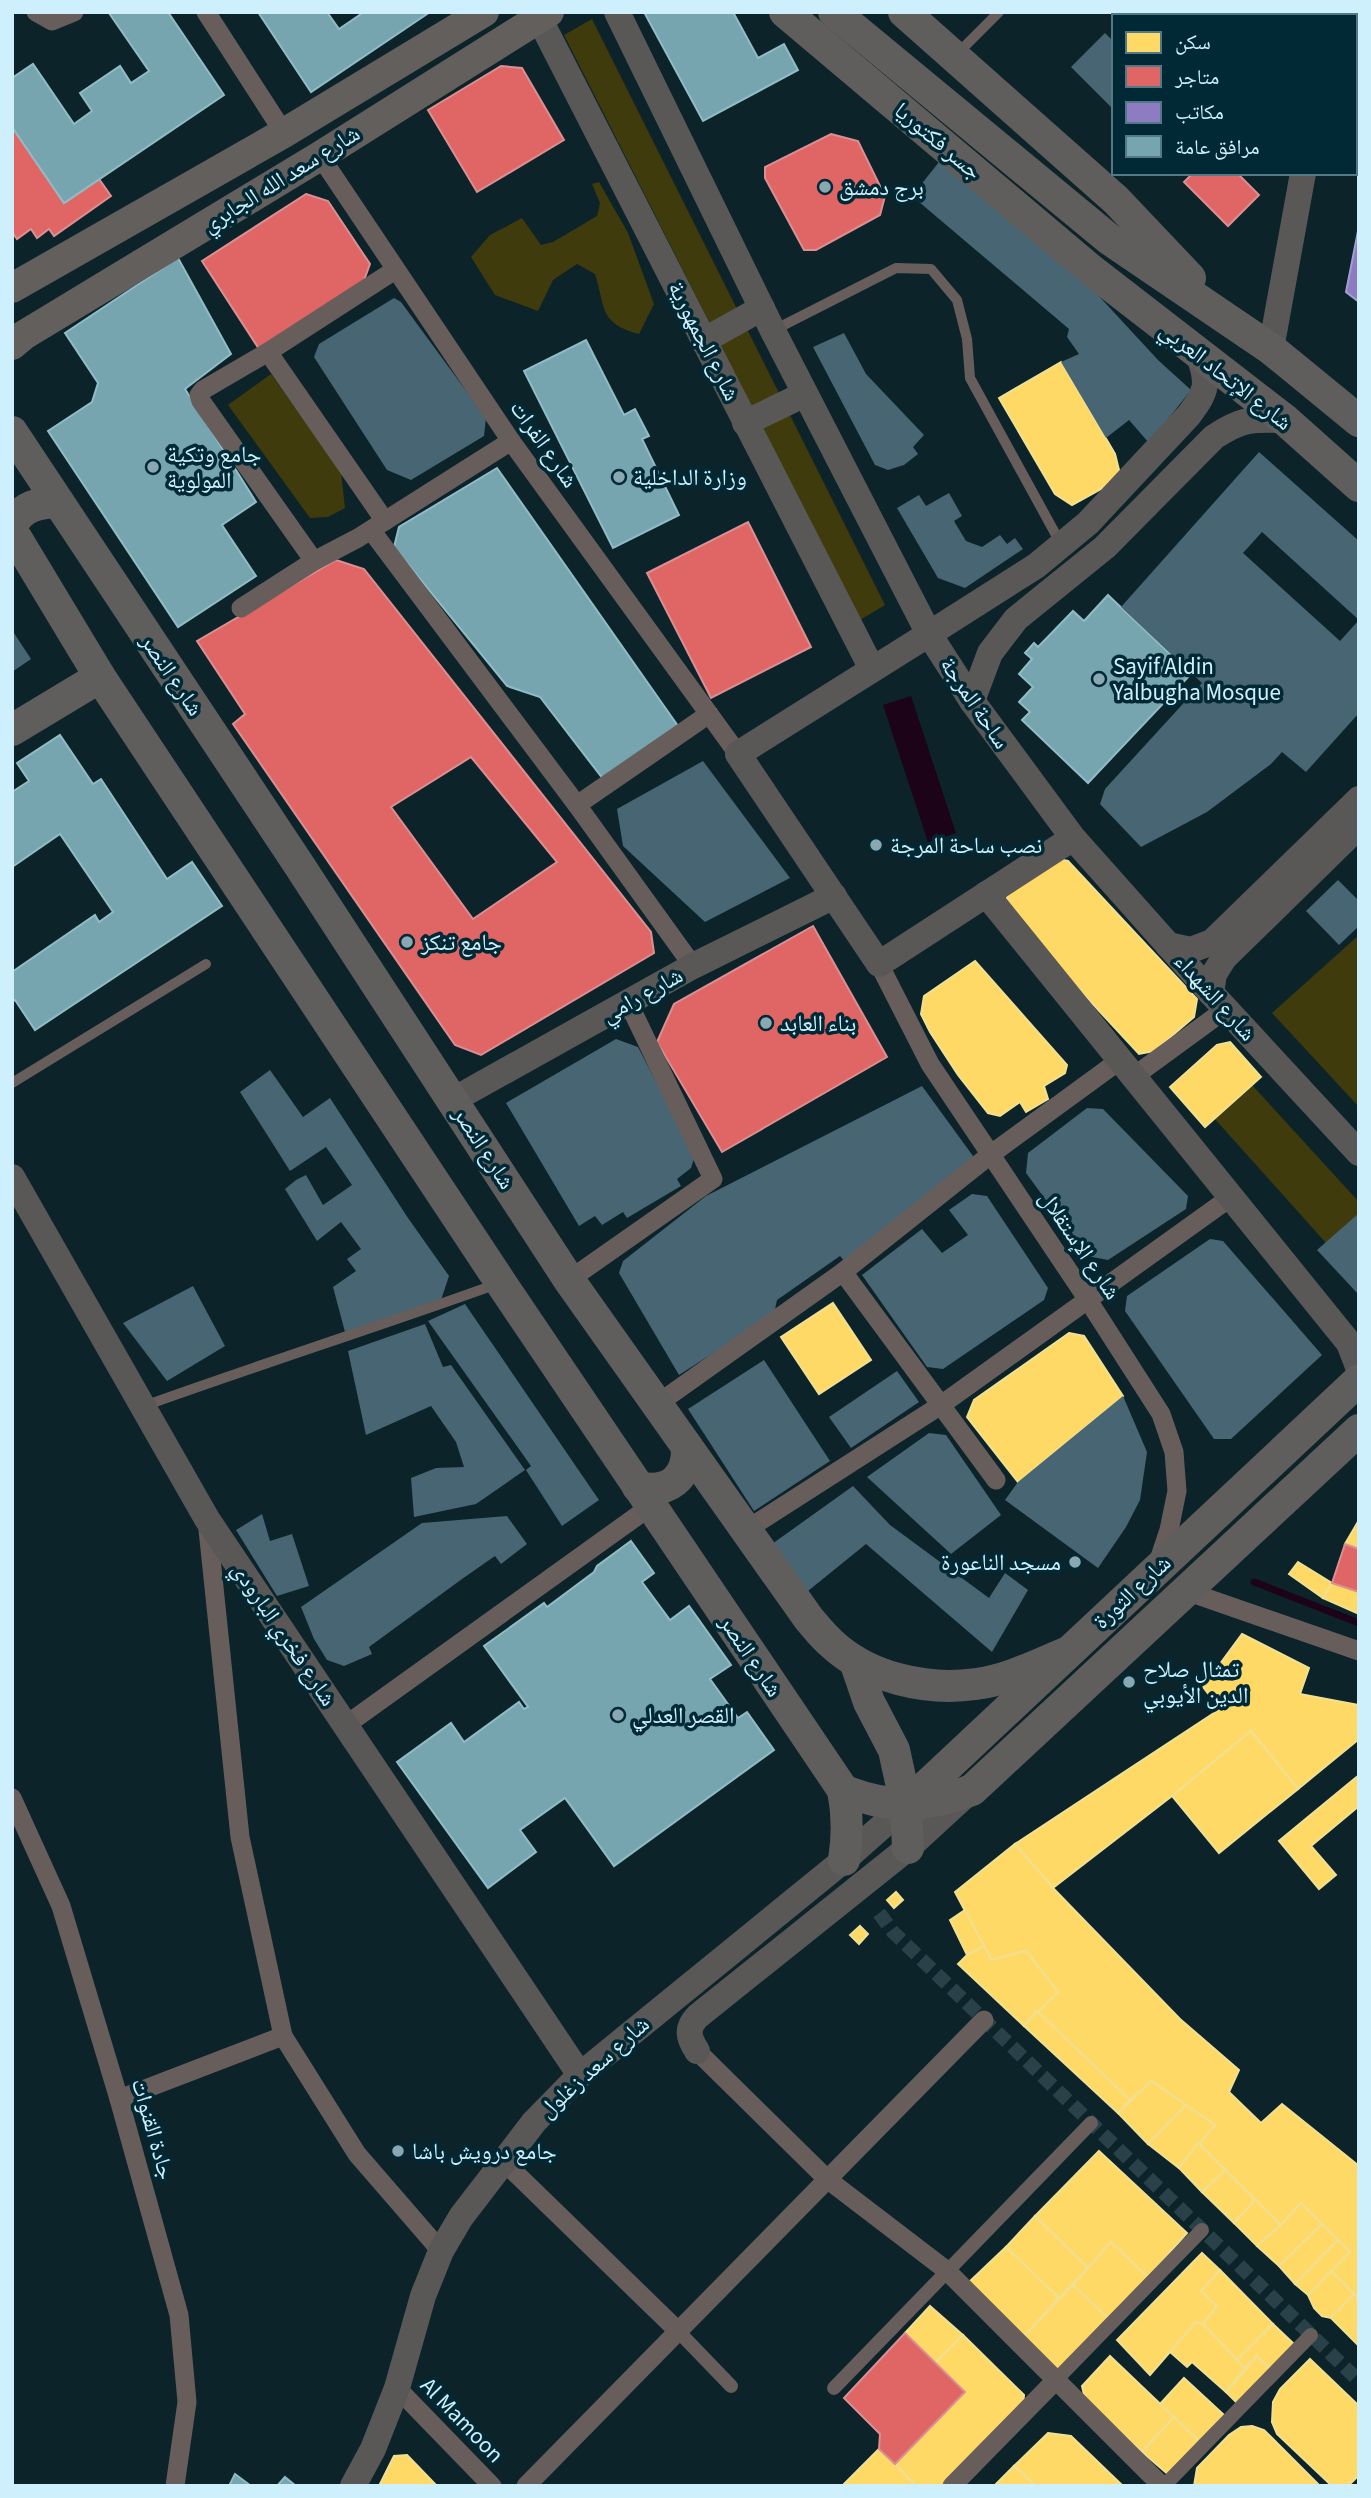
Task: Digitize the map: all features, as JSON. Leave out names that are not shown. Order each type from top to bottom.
[{"type":"highway","name":"جسر فكتوريا","points":[[785,12],[1091,270]]},
{"type":"highway","name":"جسر فكتوريا","points":[[834,12],[1109,239]]},
{"type":"highway","points":[[904,12],[1116,200],[1230,319]]},
{"type":"highway","name":"شارع الإتحاد العربي","points":[[1109,239],[1230,319],[1359,421]]},
{"type":"highway","name":"شارع الإتحاد العربي","points":[[1091,270],[1285,420],[1359,486]]},
{"type":"highway","name":"شارع النصر","points":[[12,432],[569,1280],[809,1619],[831,1644],[855,1661],[897,1679],[937,1686],[978,1684],[1017,1673],[1068,1652]]},
{"type":"highway","points":[[12,525],[23,510],[33,505],[58,502]]},
{"type":"highway","name":"شارع النصر","points":[[12,531],[100,677],[501,1283],[843,1790]]},
{"type":"highway","points":[[12,730],[100,677]]},
{"type":"highway","name":"شارع الثورة","points":[[906,1805],[1359,1380]]},
{"type":"highway","name":"شارع الثورة","points":[[972,1790],[1359,1430]]},
{"type":"highway","points":[[645,1496],[650,1490],[663,1488],[674,1482],[683,1472],[687,1447]]},
{"type":"highway","points":[[855,1661],[869,1702],[894,1750],[906,1805],[908,1847]]},
{"type":"highway","points":[[843,1790],[862,1790],[878,1782],[890,1768],[894,1750]]},
{"type":"highway","points":[[843,1790],[872,1800],[906,1805],[929,1803],[972,1790]]},
{"type":"highway","points":[[843,1790],[848,1825],[844,1860]]},
{"type":"main road","name":"شارع سعد الله الجابري","points":[[12,288],[284,133],[484,12]]},
{"type":"main road","points":[[617,12],[805,394],[929,634],[1036,566],[1088,523],[1203,397],[1207,383],[1199,356]]},
{"type":"main road","name":"شارع سعد الله الجابري","points":[[12,345],[24,335],[320,156],[541,14]]},
{"type":"main road","name":"شارع الجمهورية","points":[[541,14],[703,341],[872,669]]},
{"type":"main road","points":[[1271,349],[1303,175]]},
{"type":"main road","points":[[703,341],[768,320]]},
{"type":"main road","points":[[745,423],[805,394]]},
{"type":"main road","points":[[972,701],[990,653],[1016,619],[1105,547],[1214,437],[1234,423],[1253,419],[1285,420]]},
{"type":"main road","name":"ساحة المرجة","points":[[738,754],[929,634],[972,701],[1073,838]]},
{"type":"main road","points":[[738,754],[879,964],[1073,838]]},
{"type":"main road","points":[[1168,945],[1191,950],[1212,942],[1356,813]]},
{"type":"main road","points":[[1219,1001],[1214,974],[1224,958],[1356,813]]},
{"type":"main road","name":"شارع الشهداء","points":[[1073,838],[1359,1153]]},
{"type":"main road","points":[[986,894],[1349,1343],[1359,1369]]},
{"type":"main road","name":"شارع رامي","points":[[453,1100],[693,966],[834,896]]},
{"type":"main road","name":"شارع فخري البارودي","points":[[12,1177],[207,1519],[580,2076]]},
{"type":"main road","points":[[697,2051],[690,2040],[689,2030],[698,2016],[908,1847],[972,1790]]},
{"type":"main road","name":"شارع سعد زغلول","points":[[353,2486],[373,2449],[397,2388],[423,2296],[442,2250],[461,2217],[502,2160],[534,2122],[580,2076],[844,1860],[906,1805]]},
{"type":"street","points":[[36,12],[52,21],[74,12]]},
{"type":"street","points":[[206,12],[284,133]]},
{"type":"street","name":"شارع الفرات","points":[[320,156],[511,441],[738,754]]},
{"type":"street","points":[[314,561],[199,395],[395,270]]},
{"type":"street","points":[[268,352],[378,525],[693,966]]},
{"type":"street","points":[[241,608],[511,441]]},
{"type":"street","points":[[577,805],[709,715]]},
{"type":"street","name":"شارع الإستقلال","points":[[879,964],[930,1064],[1088,1300],[1160,1414],[1174,1452],[1177,1491],[1169,1530],[1156,1570]]},
{"type":"street","points":[[656,1405],[844,1272],[990,1155],[1127,1068],[1219,1001]]},
{"type":"street","points":[[569,1280],[713,1179],[628,1002]]},
{"type":"street","points":[[746,1530],[941,1405],[1231,1197]]},
{"type":"street","points":[[844,1272],[996,1480]]},
{"type":"street","points":[[346,1725],[645,1496]]},
{"type":"street","points":[[207,1519],[240,1837],[283,2036],[357,2154],[442,2250]]},
{"type":"street","points":[[1186,1591],[1359,1651]]},
{"type":"street","name":"جادة القنوات","points":[[12,1798],[61,1906],[119,2099],[178,2315],[187,2402],[175,2486]]},
{"type":"street","points":[[526,2486],[984,2020]]},
{"type":"street","points":[[119,2099],[283,2036]]},
{"type":"street","points":[[697,2051],[827,2179],[946,2270],[1163,2486],[1311,2335]]},
{"type":"street","points":[[834,2388],[1091,2123]]},
{"type":"street","points":[[502,2160],[731,2386]]},
{"type":"street","points":[[952,2486],[1202,2230]]},
{"type":"street","name":"Al Mamoon","points":[[397,2388],[492,2486]]},
{"type":"lane","points":[[955,56],[999,12]]},
{"type":"lane","points":[[768,320],[896,268],[931,269],[957,300],[967,339],[970,378],[1061,545]]},
{"type":"lane","points":[[12,1083],[206,964]]},
{"type":"lane","points":[[142,1406],[501,1283]]},
{"type":"shaded area","points":[[592,19],[885,605],[860,620],[564,35]]},
{"type":"shaded area","points":[[599,182],[628,233],[654,304],[639,334],[626,330],[610,319],[603,305],[595,274],[577,264],[553,280],[538,311],[495,295],[471,257],[490,235],[522,218],[541,245],[553,242],[597,216],[600,203],[592,184]]},
{"type":"shaded area","points":[[271,374],[341,472],[345,508],[328,517],[310,518],[228,405]]},
{"type":"shaded area","points":[[911,696],[956,833],[928,842],[883,705]]},
{"type":"shaded area","points":[[1359,935],[1359,1107],[1272,1013]]},
{"type":"shaded area","points":[[1252,1085],[1359,1202],[1359,1213],[1326,1243],[1214,1118]]},
{"type":"building: سكن","points":[[1061,362],[1115,454],[1121,478],[1072,505],[1055,494],[999,398]]},
{"type":"building: سكن","points":[[1053,858],[1068,861],[1197,999],[1194,1017],[1154,1051],[1139,1054],[1004,908],[1008,894]]},
{"type":"building: سكن","points":[[975,961],[1067,1065],[1065,1073],[1044,1086],[1048,1099],[1026,1112],[1020,1102],[1000,1116],[988,1113],[958,1075],[921,1014],[924,996]]},
{"type":"building: سكن","points":[[1230,1042],[1261,1077],[1205,1127],[1170,1087],[1217,1045]]},
{"type":"building: سكن","points":[[833,1303],[871,1360],[819,1394],[781,1337]]},
{"type":"building: سكن","points":[[1069,1333],[1084,1336],[1123,1396],[1018,1482],[967,1417],[974,1400]]},
{"type":"building: سكن","points":[[1359,1520],[1359,1549],[1345,1544]]},
{"type":"building: سكن","points":[[1298,1562],[1332,1583],[1323,1598],[1289,1574]]},
{"type":"building: سكن","points":[[1332,1583],[1359,1592],[1359,1614],[1323,1598]]},
{"type":"building: سكن","points":[[1242,1634],[1309,1668],[1300,1694],[1359,1705],[1359,1739],[1298,1789],[1251,1731],[1053,1888],[1015,1844],[1220,1709],[1203,1687]]},
{"type":"building: سكن","points":[[1251,1731],[1298,1789],[1219,1853],[1172,1796]]},
{"type":"building: سكن","points":[[1359,1775],[1359,1806],[1311,1846],[1336,1875],[1319,1889],[1279,1841]]},
{"type":"building: سكن","points":[[1015,1844],[1053,1888],[1180,2019],[1239,2070],[1229,2092],[1261,2123],[1282,2104],[1359,2166],[1359,2299],[1331,2271],[1350,2252],[1301,2203],[1281,2225],[1198,2143],[1215,2125],[1151,2081],[1130,2100],[1037,2011],[1058,1992],[1026,1951],[991,1960],[955,1892]]},
{"type":"building: سكن","points":[[896,1892],[903,1900],[894,1908],[887,1900]]},
{"type":"building: سكن","points":[[965,1910],[984,1946],[967,1955],[950,1920]]},
{"type":"building: سكن","points":[[860,1926],[868,1934],[859,1944],[850,1935]]},
{"type":"building: سكن","points":[[984,1946],[991,1960],[1026,1951],[1058,1992],[1024,2026],[958,1964],[967,1955]]},
{"type":"building: سكن","points":[[1037,2011],[1130,2100],[1118,2113],[1024,2026]]},
{"type":"building: سكن","points":[[1151,2081],[1186,2105],[1148,2144],[1118,2113]]},
{"type":"building: سكن","points":[[1186,2105],[1215,2125],[1179,2168],[1148,2144]]},
{"type":"building: سكن","points":[[1198,2143],[1225,2170],[1202,2192],[1179,2168]]},
{"type":"building: سكن","points":[[1099,2151],[1187,2233],[1148,2277],[1111,2242],[1088,2268],[1035,2216]]},
{"type":"building: سكن","points":[[1225,2170],[1255,2200],[1234,2223],[1202,2192]]},
{"type":"building: سكن","points":[[1255,2200],[1281,2225],[1257,2246],[1234,2223]]},
{"type":"building: سكن","points":[[1301,2203],[1322,2224],[1279,2266],[1257,2246]]},
{"type":"building: سكن","points":[[1035,2216],[1088,2268],[1059,2298],[1006,2247]]},
{"type":"building: سكن","points":[[1322,2224],[1338,2240],[1295,2284],[1279,2266]]},
{"type":"building: سكن","points":[[1338,2240],[1350,2252],[1308,2295],[1295,2284]]},
{"type":"building: سكن","points":[[1111,2242],[1148,2277],[1110,2320],[1073,2285]]},
{"type":"building: سكن","points":[[1006,2247],[1059,2298],[1022,2338],[967,2284]]},
{"type":"building: سكن","points":[[1202,2253],[1220,2270],[1201,2291],[1217,2306],[1203,2324],[1196,2322],[1150,2375],[1117,2340]]},
{"type":"building: سكن","points":[[1220,2270],[1273,2324],[1237,2360],[1203,2324],[1217,2306],[1201,2291]]},
{"type":"building: سكن","points":[[1331,2271],[1354,2294],[1331,2318],[1322,2316],[1314,2308],[1308,2295]]},
{"type":"building: سكن","points":[[1073,2285],[1110,2320],[1067,2367],[1055,2370],[1022,2338]]},
{"type":"building: سكن","points":[[1354,2294],[1359,2299],[1359,2346],[1331,2318]]},
{"type":"building: سكن","points":[[930,2306],[963,2335],[935,2363],[905,2333]]},
{"type":"building: سكن","points":[[1196,2322],[1203,2324],[1245,2368],[1226,2392],[1192,2362],[1187,2367],[1170,2352]]},
{"type":"building: سكن","points":[[1273,2324],[1294,2344],[1270,2369],[1257,2356],[1245,2368],[1237,2360]]},
{"type":"building: سكن","points":[[963,2335],[1024,2395],[1023,2409],[947,2486],[916,2486],[895,2464],[965,2392],[935,2363]]},
{"type":"building: سكن","points":[[1110,2356],[1174,2417],[1142,2452],[1085,2399],[1082,2386]]},
{"type":"building: سكن","points":[[1257,2356],[1270,2369],[1240,2406],[1226,2392]]},
{"type":"building: سكن","points":[[1310,2359],[1359,2406],[1359,2475],[1348,2486],[1332,2486],[1277,2434],[1272,2422],[1273,2402],[1280,2389]]},
{"type":"building: سكن","points":[[1184,2378],[1224,2415],[1199,2441],[1160,2404]]},
{"type":"building: سكن","points":[[1174,2417],[1199,2441],[1169,2475],[1142,2452]]},
{"type":"building: سكن","points":[[1252,2426],[1264,2430],[1320,2486],[1194,2486],[1197,2468],[1229,2435],[1241,2427]]},
{"type":"building: سكن","points":[[1048,2433],[1071,2436],[1123,2486],[1036,2486],[1014,2466]]},
{"type":"building: سكن","points":[[879,2449],[916,2486],[842,2486]]},
{"type":"building: سكن","points":[[407,2455],[437,2486],[379,2486],[394,2456]]},
{"type":"building: سكن","points":[[1014,2466],[1036,2486],[994,2486]]},
{"type":"building: متاجر","points":[[501,66],[522,68],[564,140],[477,192],[428,110]]},
{"type":"building: متاجر","points":[[12,127],[64,203],[99,179],[111,196],[54,236],[49,229],[37,238],[31,229],[17,239],[12,232]]},
{"type":"building: متاجر","name":"برج دمشق","points":[[831,134],[858,141],[885,196],[880,215],[816,250],[804,250],[765,178],[765,167]]},
{"type":"building: متاجر","points":[[1191,175],[1239,175],[1259,195],[1228,226],[1184,182]]},
{"type":"building: متاجر","points":[[306,194],[328,201],[370,264],[363,283],[259,349],[202,261]]},
{"type":"building: متاجر","points":[[748,522],[811,647],[711,698],[647,573]]},
{"type":"building: متاجر","points":[[336,560],[364,569],[651,932],[654,953],[481,1055],[455,1045],[233,724],[245,714],[197,641]],"holes":[[[471,757],[557,862],[473,919],[391,807]]]},
{"type":"building: متاجر","name":"بناء العابد","points":[[813,926],[887,1057],[722,1152],[657,1042],[674,1004]]},
{"type":"building: متاجر","points":[[1345,1544],[1359,1549],[1359,1592],[1332,1583]]},
{"type":"building: متاجر","points":[[905,2333],[965,2392],[895,2464],[879,2449],[880,2434],[844,2398]]},
{"type":"building: مكاتب","points":[[1359,226],[1359,302],[1346,292]]},
{"type":"building: مرافق عامة","points":[[168,12],[224,95],[64,203],[12,127],[12,78],[33,64],[74,124],[92,111],[80,93],[120,66],[131,83],[149,71],[109,13]]},
{"type":"building: مرافق عامة","points":[[258,12],[327,12],[339,29],[364,12],[430,12],[311,92]]},
{"type":"building: مرافق عامة","points":[[644,12],[733,12],[758,58],[784,44],[798,70],[703,121]]},
{"type":"building: مرافق عامة","name":"جامع وتكية المولوية","points":[[178,258],[231,354],[185,389],[256,502],[222,525],[256,576],[178,627],[48,431],[92,402],[98,383],[65,333]]},
{"type":"building: مرافق عامة","name":"وزارة الداخلية","points":[[586,340],[624,415],[635,409],[649,436],[642,439],[679,515],[613,548],[524,371]]},
{"type":"building: مرافق عامة","points":[[497,468],[678,726],[603,779],[540,697],[507,686],[394,547],[399,527]]},
{"type":"building: مرافق عامة","points":[[1108,595],[1191,674],[1088,783],[1022,720],[1030,712],[1019,702],[1033,687],[1019,674],[1032,659],[1025,653],[1034,643],[1038,647],[1073,611],[1084,621]]},
{"type":"building: مرافق عامة","points":[[60,735],[93,784],[101,779],[167,879],[192,862],[222,906],[35,1030],[15,1000],[12,1002],[12,972],[95,915],[99,922],[113,912],[60,834],[12,867],[12,792],[29,781],[17,763]]},
{"type":"building: مرافق عامة","name":"القصر العدلي","points":[[631,1541],[654,1573],[642,1582],[670,1620],[689,1606],[731,1665],[710,1679],[738,1718],[747,1712],[774,1750],[614,1866],[565,1798],[520,1830],[536,1852],[488,1888],[397,1762],[451,1723],[464,1742],[519,1702],[524,1709],[528,1707],[484,1646],[544,1603],[547,1607]]},
{"type":"building: مرافق عامة","points":[[235,2474],[251,2486],[229,2486]]},
{"type":"building: مرافق عامة","points":[[285,2477],[296,2486],[277,2486]]},
{"type":"building: أخرى","points":[[1228,12],[1294,12],[1292,14]]},
{"type":"building: أخرى","points":[[1105,33],[1112,40],[1112,108],[1071,67]]},
{"type":"building: أخرى","points":[[939,162],[1097,294],[1158,360],[1191,390],[1149,443],[1129,420],[1106,438],[1061,362],[1079,354],[1067,337],[1069,329],[912,196]]},
{"type":"building: أخرى","points":[[394,298],[401,302],[486,418],[484,436],[411,480],[387,470],[314,357],[319,344]]},
{"type":"building: أخرى","points":[[844,333],[866,374],[924,435],[913,447],[918,454],[904,465],[888,470],[875,465],[813,347]]},
{"type":"building: أخرى","points":[[1259,452],[1359,541],[1359,620],[1359,713],[1306,772],[1282,752],[1271,764],[1207,812],[1141,847],[1100,804],[1105,789],[1202,683],[1121,607]],"holes":[[[1262,532],[1359,620],[1340,641],[1243,553]]]},
{"type":"building: أخرى","points":[[949,493],[962,516],[954,521],[966,541],[982,547],[1000,535],[1007,544],[1015,538],[1023,549],[965,588],[938,578],[897,508],[919,495],[926,506]]},
{"type":"building: أخرى","points":[[12,630],[31,659],[12,672]]},
{"type":"building: أخرى","points":[[703,761],[790,878],[705,922],[623,846],[617,809]]},
{"type":"building: أخرى","points":[[1338,880],[1359,901],[1359,926],[1339,945],[1306,911]]},
{"type":"building: أخرى","points":[[616,1039],[638,1047],[695,1155],[691,1168],[677,1179],[681,1186],[627,1218],[623,1212],[602,1225],[595,1216],[579,1226],[506,1103]]},
{"type":"building: أخرى","points":[[270,1070],[303,1117],[330,1098],[449,1276],[441,1300],[345,1332],[333,1287],[356,1271],[347,1259],[361,1249],[341,1222],[317,1241],[285,1189],[306,1175],[323,1205],[352,1185],[326,1147],[290,1171],[240,1092]]},
{"type":"building: أخرى","points":[[922,1086],[973,1156],[972,1166],[846,1263],[840,1256],[777,1300],[774,1314],[679,1375],[619,1273],[623,1261],[706,1196]]},
{"type":"building: أخرى","points":[[1087,1108],[1103,1109],[1188,1196],[1186,1209],[1108,1260],[1087,1256],[1026,1173],[1028,1153]]},
{"type":"building: أخرى","points":[[972,1194],[987,1196],[1048,1288],[1044,1300],[943,1369],[927,1367],[862,1275],[922,1229],[942,1253],[968,1235],[949,1210]]},
{"type":"building: أخرى","points":[[1359,1213],[1359,1295],[1317,1250]]},
{"type":"building: أخرى","points":[[1210,1239],[1223,1241],[1322,1355],[1231,1439],[1214,1439],[1125,1311],[1127,1296]]},
{"type":"building: أخرى","points":[[193,1286],[225,1346],[167,1381],[123,1323]]},
{"type":"building: أخرى","points":[[465,1304],[599,1500],[562,1526],[526,1470],[531,1466],[428,1321]]},
{"type":"building: أخرى","points":[[425,1324],[443,1367],[451,1365],[525,1470],[476,1504],[414,1517],[411,1478],[436,1468],[464,1467],[456,1442],[431,1406],[366,1435],[348,1351]]},
{"type":"building: أخرى","points":[[764,1360],[830,1461],[754,1511],[688,1409]]},
{"type":"building: أخرى","points":[[897,1371],[919,1402],[851,1448],[829,1417]]},
{"type":"building: أخرى","points":[[1123,1396],[1147,1452],[1140,1500],[1126,1527],[1098,1568],[1005,1500],[1018,1482]]},
{"type":"building: أخرى","points":[[929,1433],[946,1435],[1001,1515],[951,1554],[867,1477]]},
{"type":"building: أخرى","points":[[853,1486],[890,1525],[989,1598],[1005,1573],[1028,1590],[992,1652],[866,1544],[808,1591],[772,1544]]},
{"type":"building: أخرى","points":[[262,1514],[270,1541],[292,1534],[309,1586],[277,1596],[236,1530]]},
{"type":"building: أخرى","points":[[507,1516],[527,1544],[501,1564],[495,1556],[462,1579],[369,1647],[372,1654],[344,1666],[327,1660],[314,1639],[301,1607],[422,1523]]},
{"type":"waterway","points":[[1254,1582],[1359,1623]]},
{"type":"tunnel","points":[[879,1913],[893,1932],[1359,2381]]},
{"type":"place","name":"برج دمشق","points":[[825,187]]},
{"type":"place","name":"جامع وتكية المولوية","points":[[153,467]]},
{"type":"place","name":"وزارة الداخلية","points":[[619,477]]},
{"type":"place","name":"Sayif Aldin Yalbugha Mosque","points":[[1099,679]]},
{"type":"place","name":"نصب ساحة المرجة","points":[[876,845]]},
{"type":"place","name":"جامع تنكز","points":[[407,942]]},
{"type":"place","name":"بناء العابد","points":[[766,1023]]},
{"type":"place","name":"مسجد الناعورة","points":[[1075,1562]]},
{"type":"place","name":"تمثال صلاح الدين الأيوبي","points":[[1129,1682]]},
{"type":"place","name":"القصر العدلي","points":[[618,1715]]},
{"type":"place","name":"جامع درويش باشا","points":[[398,2151]]}]
